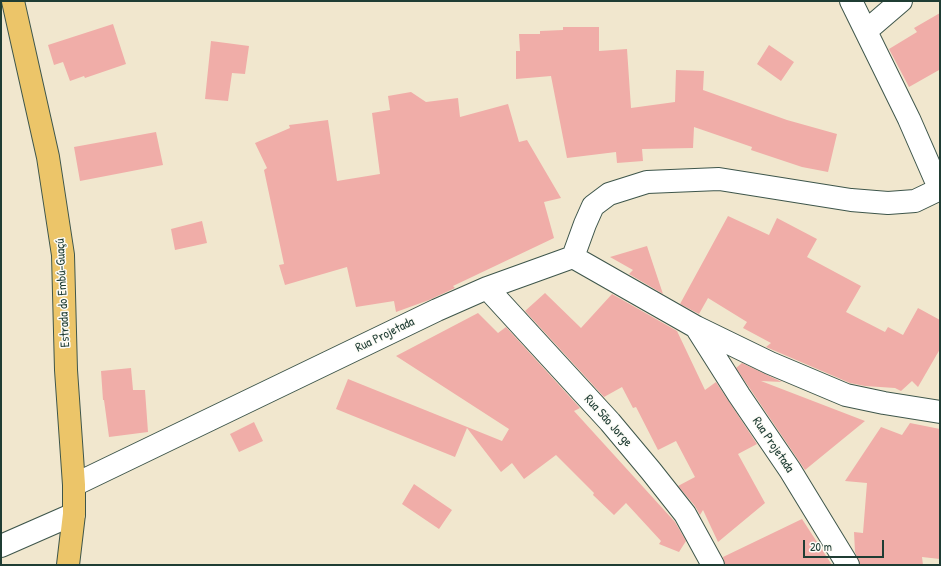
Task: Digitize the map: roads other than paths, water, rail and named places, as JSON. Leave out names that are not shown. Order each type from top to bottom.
[{"type":"main road","name":"Estrada do Embú-Guaçú","points":[[15,1],[48,157],[63,255],[66,370],[74,484],[74,514],[68,565]]},
{"type":"street","points":[[573,258],[585,224],[594,206],[609,194],[647,182],[719,179],[851,200],[888,203],[915,201],[940,189],[909,119],[851,1]]},
{"type":"street","points":[[866,31],[901,1]]},
{"type":"street","name":"Rua Projetada","points":[[74,484],[437,310],[487,288],[573,258],[696,327],[770,363],[846,395],[940,412]]},
{"type":"street","name":"Rua São Jorge","points":[[487,288],[610,422],[652,471],[685,514],[713,565]]},
{"type":"street","name":"Rua Projetada","points":[[696,327],[739,395],[790,470],[848,565]]},
{"type":"street","points":[[1,546],[74,514]]}]
